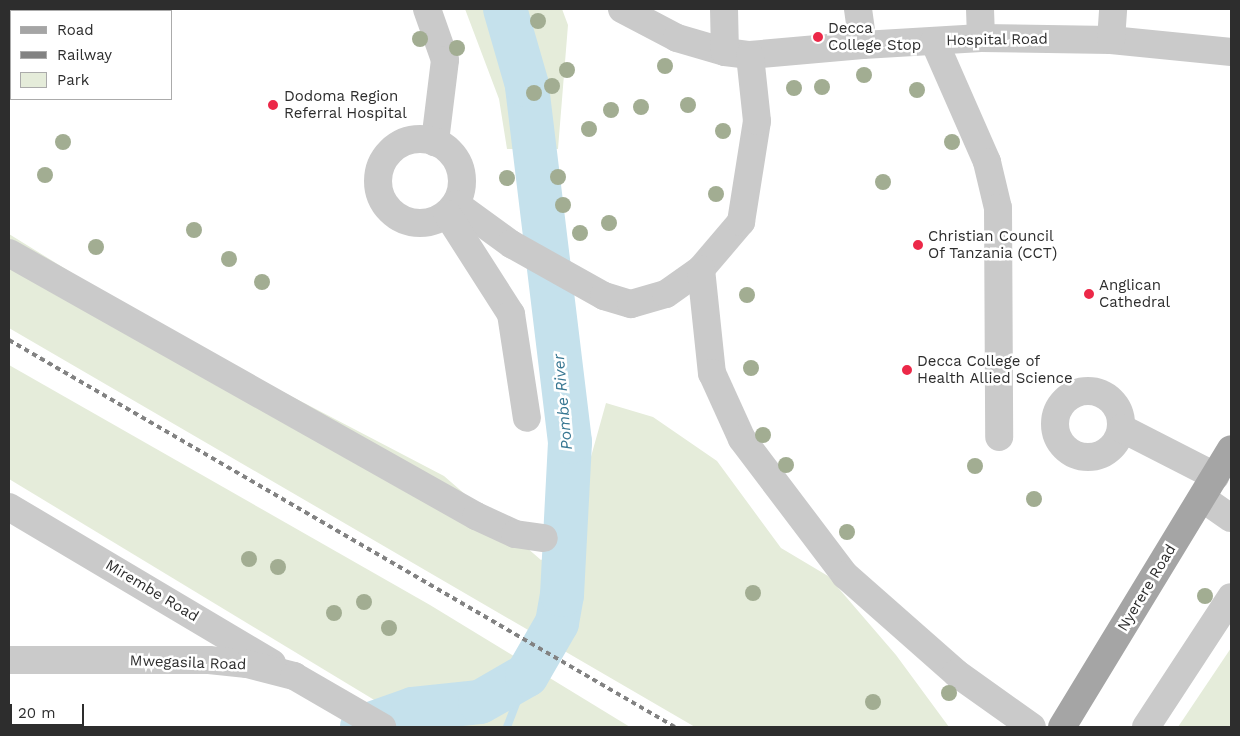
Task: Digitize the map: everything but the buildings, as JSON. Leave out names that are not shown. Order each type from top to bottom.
[{"type":"main road","name":"Nyerere Road","points":[[1062,727],[1231,449]]},
{"type":"street","points":[[427,9],[445,60],[435,142]]},
{"type":"street","name":"Hospital Road","points":[[622,9],[677,38],[737,54],[863,44],[982,38],[1111,40],[1231,52]]},
{"type":"street","points":[[452,209],[510,244],[590,288],[631,304],[666,294],[701,269],[741,222],[757,121],[724,9]]},
{"type":"street","points":[[858,9],[863,44]]},
{"type":"street","points":[[980,9],[982,38]]},
{"type":"street","points":[[1111,40],[1113,9]]},
{"type":"street","points":[[934,41],[987,162],[998,208],[999,437]]},
{"type":"street","points":[[421,139],[435,142],[452,155],[462,175],[462,190],[452,209],[434,221],[420,223],[405,220],[392,213],[383,202],[379,188],[381,166],[394,149],[406,142],[421,139]]},
{"type":"street","points":[[452,209],[511,314],[527,418]]},
{"type":"street","points":[[9,253],[476,516],[515,534],[544,538]]},
{"type":"street","points":[[701,269],[712,374],[742,439],[845,575],[956,672],[1032,727]]},
{"type":"street","points":[[1121,428],[1208,487],[1231,518]]},
{"type":"street","name":"Mirembe Road","points":[[9,506],[294,676]]},
{"type":"street","points":[[1146,727],[1231,596]]},
{"type":"street","name":"Mwegasila Road","points":[[9,660],[209,660],[247,664],[294,676],[382,727]]},
{"type":"green space","points":[[465,9],[562,9],[568,25],[558,149],[507,149],[499,99]]},
{"type":"green space","points":[[9,234],[161,328],[444,476],[541,560],[586,533],[587,471],[606,403],[653,417],[717,461],[781,548],[828,576],[896,655],[949,727],[695,727],[9,328]]},
{"type":"green space","points":[[9,365],[430,605],[630,727],[419,727],[9,479]]},
{"type":"green space","points":[[1231,648],[1231,727],[1178,727]]},
{"type":"waterway","name":"Pombe River","points":[[362,727],[413,709],[480,702],[527,675],[557,623],[562,595],[570,442],[527,85],[505,9]]},
{"type":"waterway","points":[[507,727],[527,675]]},
{"type":"railway","points":[[9,340],[675,727]]},
{"type":"place","name":"Decca College Stop","points":[[818,37]]},
{"type":"place","name":"Dodoma Region Referral Hospital","points":[[273,105]]},
{"type":"place","name":"Christian Council Of Tanzania (CCT)","points":[[918,245]]},
{"type":"place","name":"Anglican Cathedral","points":[[1089,294]]},
{"type":"place","name":"Decca College of Health Allied Science","points":[[907,370]]}]
